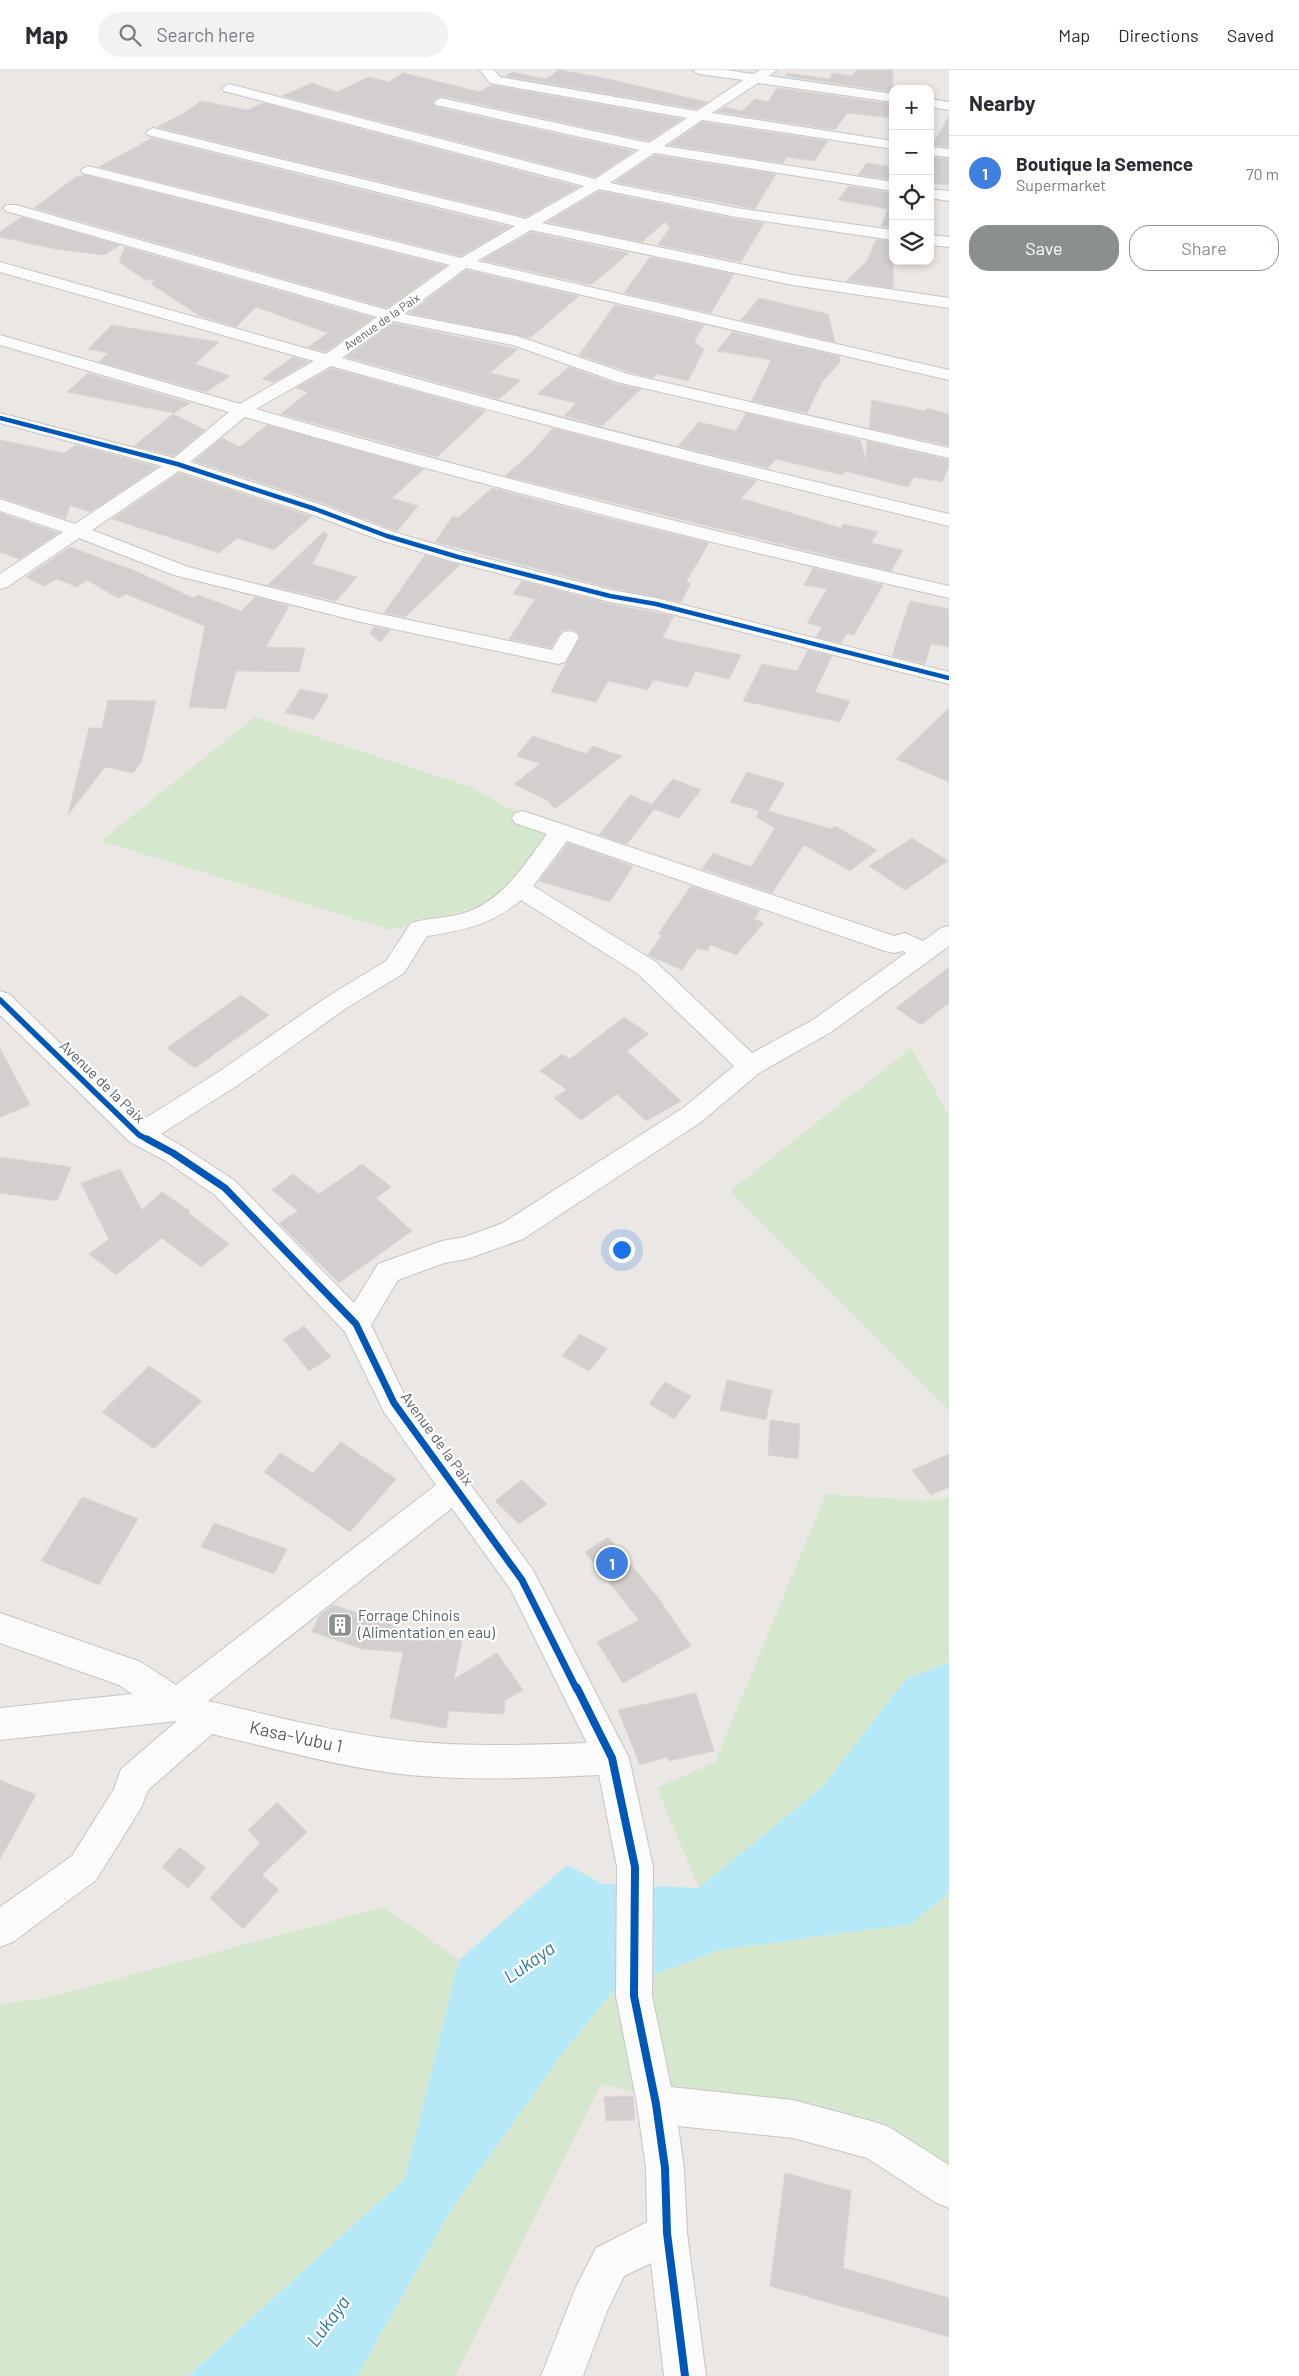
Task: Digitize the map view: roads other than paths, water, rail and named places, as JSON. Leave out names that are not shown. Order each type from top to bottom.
[{"type":"street","points":[[487,70],[495,80],[699,117],[889,144]]},
{"type":"street","points":[[699,70],[889,97]]},
{"type":"street","name":"Avenue de la Paix","points":[[0,584],[177,464],[242,410],[330,359],[463,263],[598,184],[754,78],[770,70]]},
{"type":"street","points":[[229,88],[598,184],[706,206],[824,226],[889,234]]},
{"type":"street","points":[[441,102],[511,119],[650,148],[889,186]]},
{"type":"street","points":[[934,104],[949,106]]},
{"type":"street","points":[[153,132],[530,225],[793,280],[949,303]]},
{"type":"street","points":[[934,151],[949,153]]},
{"type":"street","points":[[88,170],[463,263],[949,375]]},
{"type":"street","points":[[934,194],[949,196]]},
{"type":"street","points":[[11,208],[391,316],[517,341],[623,378],[949,453]]},
{"type":"street","points":[[934,240],[949,242]]},
{"type":"street","points":[[0,267],[468,399],[521,411],[724,466],[949,520]]},
{"type":"street","points":[[0,340],[406,458],[795,557],[949,592]]},
{"type":"street","points":[[0,418],[177,464],[315,509],[387,536],[458,558],[610,596],[656,604],[949,678]]},
{"type":"street","points":[[0,505],[77,531],[181,571],[361,616],[558,658],[569,637]]},
{"type":"street","points":[[523,818],[894,945],[905,941],[922,952]]},
{"type":"street","points":[[139,1135],[228,1078],[336,1003],[395,967],[419,929],[474,919],[501,905],[518,887],[562,830]]},
{"type":"street","points":[[518,887],[647,968],[750,1066]]},
{"type":"street","points":[[356,1324],[388,1272],[442,1252],[468,1248],[513,1231],[692,1115],[750,1066],[822,1026],[949,934]]},
{"type":"street","name":"Avenue de la Paix","points":[[0,1000],[139,1135],[173,1153],[225,1188],[356,1324],[394,1403],[522,1580],[612,1758],[635,1867],[634,1996],[656,2104],[665,2168],[667,2233],[685,2376]]},
{"type":"street","points":[[0,1724],[177,1705],[456,1487]]},
{"type":"street","name":"Kasa-Vubu 1","points":[[0,1628],[129,1673],[177,1705],[207,1717],[340,1747],[409,1758],[530,1762],[612,1758]]},
{"type":"street","points":[[0,1929],[84,1868],[129,1796],[134,1781],[140,1773],[207,1717]]},
{"type":"street","points":[[656,2104],[793,2119],[875,2141],[949,2188]]},
{"type":"street","points":[[562,2376],[590,2301],[610,2262],[667,2233]]},
{"type":"water","name":"Lukaya","points":[[949,1663],[949,1893],[911,1924],[719,1950],[614,1990],[565,2050],[451,2210],[357,2376],[188,2376],[405,2178],[459,1960],[567,1865],[603,1884],[699,1888],[823,1786],[906,1679]]},
{"type":"railway","points":[[0,179],[135,70]]},
{"type":"place","name":"Boutique la Semence","points":[[612,1563]]},
{"type":"place","name":"Forrage Chinois (Alimentation en eau)","points":[[340,1625]]}]
